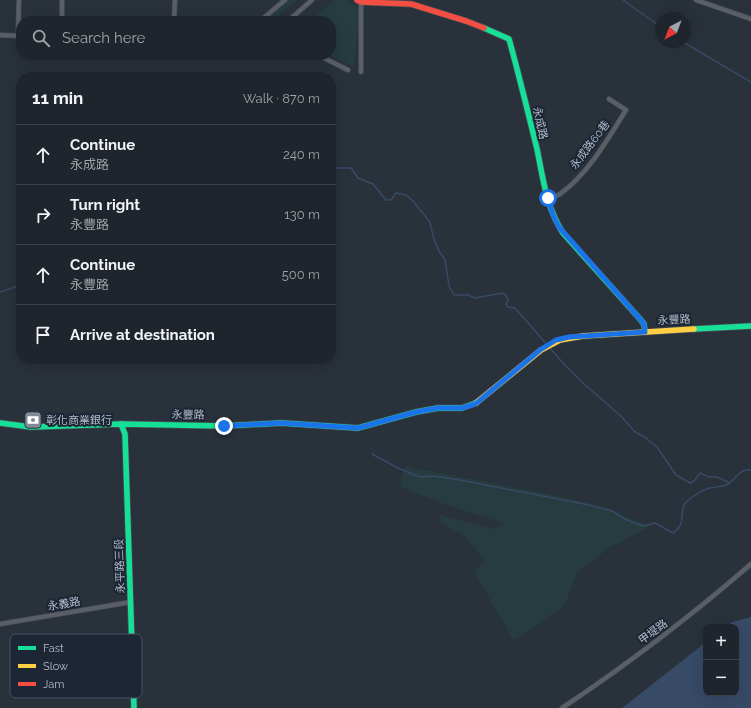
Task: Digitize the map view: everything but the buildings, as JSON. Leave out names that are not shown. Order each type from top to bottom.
[{"type":"street","points":[[19,0],[19,16]]},
{"type":"street","points":[[62,0],[62,16]]},
{"type":"street","points":[[174,16],[175,0]]},
{"type":"street","points":[[266,16],[284,0]]},
{"type":"street","points":[[294,16],[312,0]]},
{"type":"street","points":[[696,0],[751,19]]},
{"type":"street","name":"永成路","points":[[361,72],[359,1],[411,4],[466,21],[509,39],[553,215],[559,227],[644,324],[645,332]]},
{"type":"street","points":[[0,35],[16,36]]},
{"type":"street","points":[[328,60],[348,70]]},
{"type":"street","name":"永成路60巷","points":[[548,198],[559,195],[584,171],[626,110],[609,99]]},
{"type":"street","name":"永豐路","points":[[0,423],[31,428],[120,424],[224,426],[281,423],[363,427],[416,412],[438,408],[462,408],[475,404],[545,346],[569,337],[751,326]]},
{"type":"street","name":"永平路三段","points":[[120,424],[125,434],[132,634]]},
{"type":"street","name":"甲堤路","points":[[562,708],[614,672],[684,620],[751,564]]},
{"type":"street","name":"永義路","points":[[0,624],[131,602]]},
{"type":"street","name":"永平路三段","points":[[134,698],[134,708]]},
{"type":"green space","points":[[286,0],[297,0],[277,16],[268,16]]},
{"type":"green space","points":[[335,0],[347,0],[360,9],[354,67],[336,58],[336,16],[316,16]]},
{"type":"green space","points":[[405,466],[553,495],[607,508],[651,526],[609,548],[577,573],[565,605],[514,641],[474,572],[485,561],[466,537],[442,523],[440,515],[493,529],[503,523],[438,502],[400,486]]},
{"type":"water","points":[[751,617],[751,708],[622,708],[703,644],[703,696],[739,696],[739,624],[730,624]]},
{"type":"waterway","points":[[623,0],[655,23]]},
{"type":"waterway","points":[[691,47],[751,82]]},
{"type":"waterway","points":[[336,168],[351,168],[358,178],[373,184],[386,200],[391,200],[396,193],[406,195],[413,201],[430,222],[433,236],[439,251],[445,260],[449,286],[454,295],[468,295],[475,298],[502,293],[506,295],[508,300],[506,304],[508,307],[515,308],[563,363],[583,383],[622,417],[634,431],[657,447],[676,475],[690,483],[694,481],[700,473],[709,477],[717,477],[730,483]]},
{"type":"waterway","points":[[0,292],[16,287]]},
{"type":"waterway","points":[[372,454],[400,469],[420,477],[434,476],[460,480],[589,505],[612,511],[627,520],[643,526],[655,523],[673,533],[680,526],[684,505],[688,500],[707,489],[728,484],[741,472],[751,470]]},
{"type":"traffic: fast","points":[[484,28],[509,39],[537,149],[546,192],[557,223],[563,233],[640,319],[644,324],[645,332]]},
{"type":"traffic: fast","points":[[694,329],[751,326]]},
{"type":"traffic: fast","points":[[0,423],[31,427],[121,424],[224,426],[281,423],[358,428],[416,412],[438,408],[462,408],[476,403]]},
{"type":"traffic: fast","points":[[121,424],[125,434],[132,634]]},
{"type":"traffic: fast","points":[[134,698],[134,708]]},
{"type":"traffic: slow","points":[[476,403],[541,350],[560,340],[583,336],[694,329]]},
{"type":"traffic: jam","points":[[357,0],[361,2],[411,4],[484,28]]},
{"type":"place","name":"彰化商業銀行","points":[[33,420]]},
{"type":"route","points":[[224,426],[294,423],[358,428],[416,412],[438,408],[462,408],[475,404],[540,350],[556,340],[569,337],[645,332],[644,324],[640,319],[555,222],[548,198]]}]
